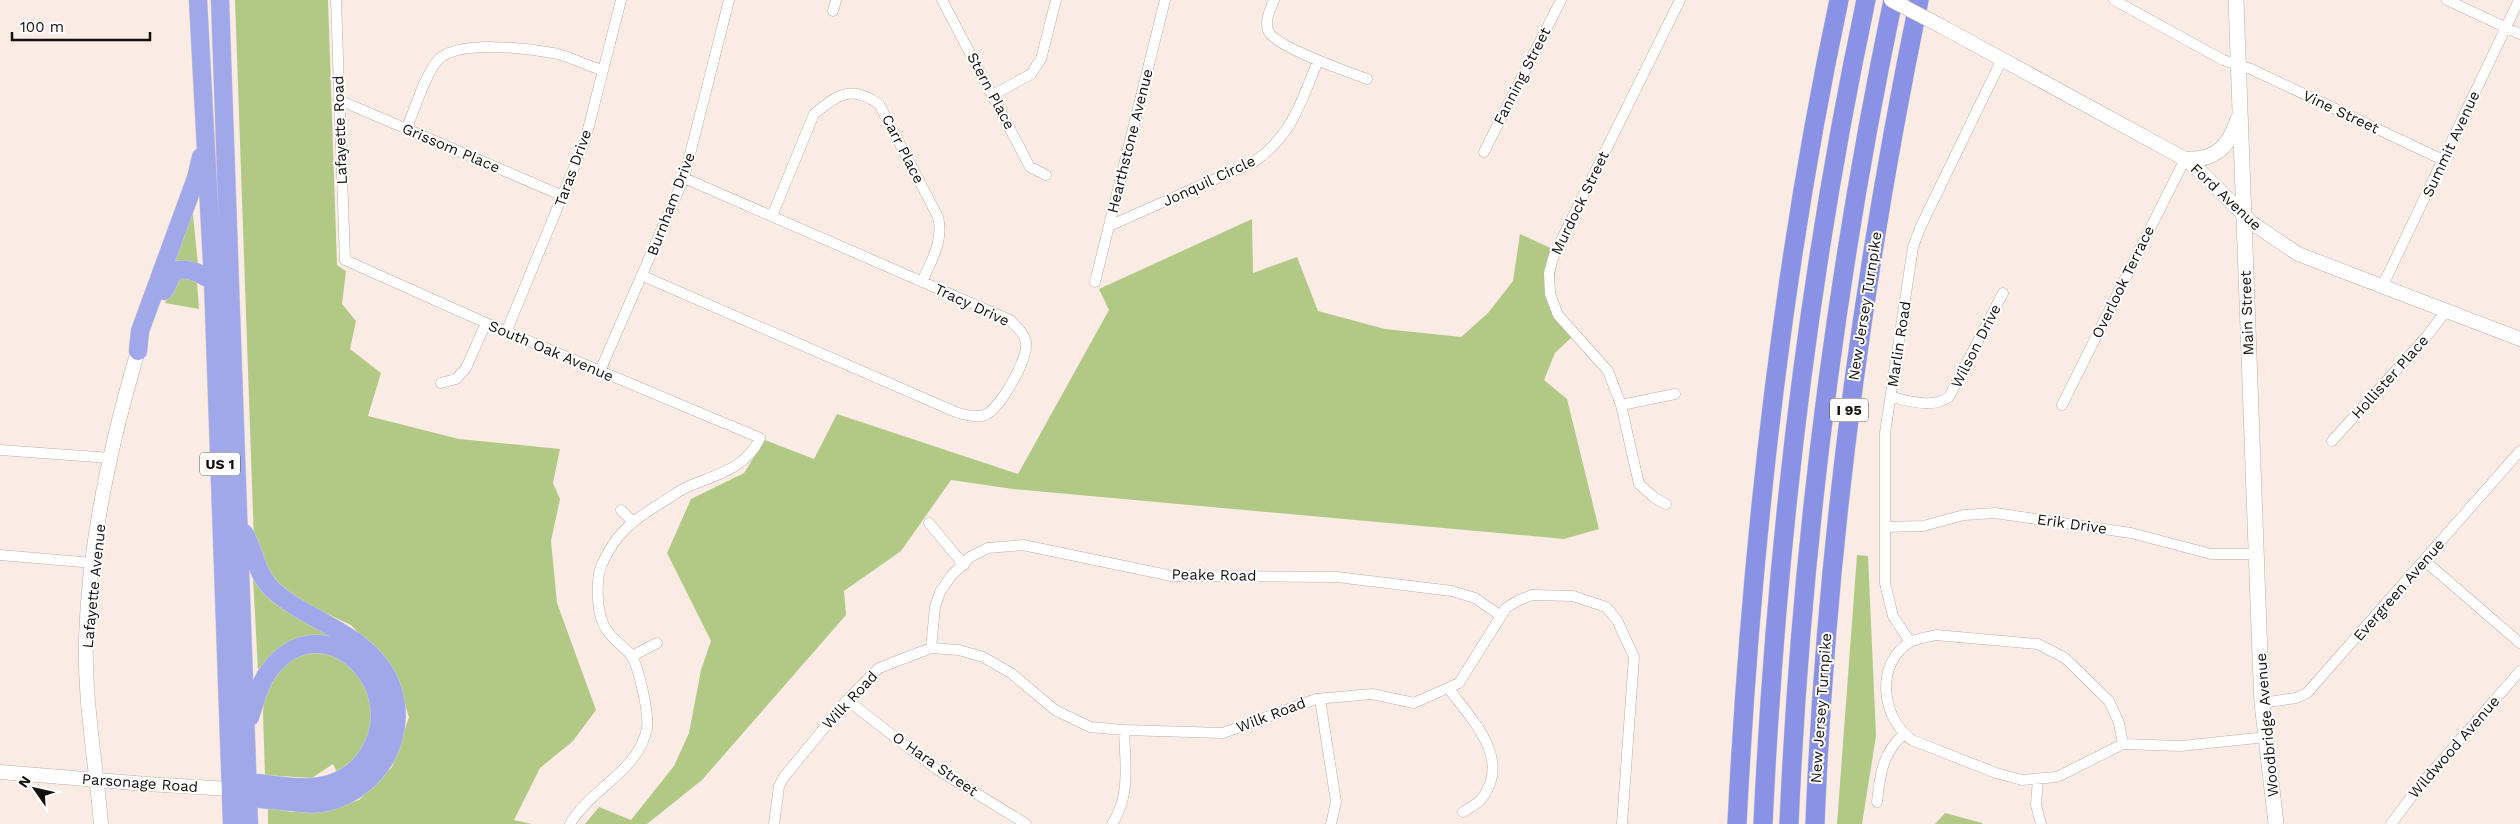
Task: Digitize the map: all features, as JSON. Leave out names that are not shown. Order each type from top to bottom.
[{"type":"highway","name":"US 1","points":[[198,0],[213,281],[232,824]]},
{"type":"highway","name":"US 1","points":[[220,0],[249,824]]},
{"type":"highway","points":[[1737,824],[1748,636],[1771,402],[1804,182],[1840,0]]},
{"type":"highway","points":[[1763,824],[1774,632],[1798,400],[1824,221],[1866,0]]},
{"type":"highway","name":"New Jersey Turnpike","points":[[1789,824],[1801,625],[1824,394],[1849,228],[1892,0]]},
{"type":"highway","name":"New Jersey Turnpike","points":[[1815,824],[1825,648],[1851,398],[1886,172],[1919,0]]},
{"type":"highway","points":[[138,351],[140,330],[196,178],[206,140]]},
{"type":"highway","points":[[138,351],[152,324],[168,279],[174,271],[189,269],[213,281]]},
{"type":"highway","points":[[231,788],[312,804],[349,794],[372,777],[387,756],[396,728],[392,688],[373,657],[347,636],[274,591],[258,572],[250,544],[239,527]]},
{"type":"highway","points":[[246,727],[261,686],[269,671],[289,653],[302,647],[327,645],[351,655],[366,670],[377,693],[380,717],[375,741],[362,763],[351,773],[321,786],[248,790]]},
{"type":"main road","name":"Main Street","points":[[2236,0],[2259,626]]},
{"type":"main road","points":[[2184,159],[2205,158],[2220,152],[2232,135],[2240,108]]},
{"type":"main road","name":"Woodbridge Avenue","points":[[2259,626],[2262,703],[2276,824]]},
{"type":"street","name":"Lafayette Road","points":[[336,0],[344,260]]},
{"type":"street","name":"Taras Drive","points":[[507,330],[585,141],[621,0]]},
{"type":"street","name":"Burnham Drive","points":[[600,371],[643,276],[684,178],[730,0]]},
{"type":"street","points":[[833,12],[836,0]]},
{"type":"street","name":"Stern Place","points":[[942,0],[1030,167],[1046,175]]},
{"type":"street","points":[[993,95],[1031,74],[1041,59],[1056,0]]},
{"type":"street","name":"Hearthstone Avenue","points":[[1094,282],[1165,0]]},
{"type":"street","points":[[1274,0],[1266,19],[1268,32],[1273,39],[1318,60],[1367,79]]},
{"type":"street","name":"Fanning Street","points":[[1484,152],[1561,0]]},
{"type":"street","name":"Murdock Street","points":[[1666,504],[1654,498],[1639,484],[1621,405],[1608,371],[1558,315],[1550,294],[1550,273],[1554,255],[1680,0]]},
{"type":"street","name":"Ford Avenue","points":[[1892,0],[2184,159],[2200,172],[2243,216],[2270,237],[2298,254],[2520,338]]},
{"type":"street","name":"Vine Street","points":[[2114,0],[2223,60],[2238,65],[2443,160]]},
{"type":"street","points":[[2447,0],[2520,34]]},
{"type":"street","name":"Summit Avenue","points":[[2382,287],[2519,0]]},
{"type":"street","points":[[406,130],[432,67],[446,53],[456,49],[510,49],[554,53],[603,70]]},
{"type":"street","name":"Marlin Road","points":[[1910,642],[1893,616],[1885,583],[1885,433],[1913,248],[1920,228],[2002,59]]},
{"type":"street","name":"Jonquil Circle","points":[[1108,226],[1254,162],[1272,149],[1290,127],[1318,60]]},
{"type":"street","name":"Carr Place","points":[[772,216],[814,114],[828,103],[848,93],[865,94],[879,104],[938,217],[941,229],[939,242],[922,282]]},
{"type":"street","name":"Grissom Place","points":[[339,100],[563,196]]},
{"type":"street","name":"Overlook Terrace","points":[[2062,405],[2184,159]]},
{"type":"street","name":"Tracy Drive","points":[[643,276],[958,413],[972,416],[986,414],[996,405],[1008,390],[1025,356],[1026,343],[1020,329],[1010,320],[684,178]]},
{"type":"street","name":"South Oak Avenue","points":[[344,260],[486,323],[507,330],[760,438],[756,447],[739,465],[685,488],[632,522]]},
{"type":"street","name":"Wilson Drive","points":[[1891,397],[1926,404],[1942,402],[1949,397],[2003,293]]},
{"type":"street","name":"Hollister Place","points":[[2332,441],[2446,311]]},
{"type":"street","points":[[441,383],[456,379],[466,368],[486,323]]},
{"type":"street","name":"Lafayette Avenue","points":[[101,824],[86,639],[94,563],[111,458],[138,351]]},
{"type":"street","points":[[1621,405],[1675,394]]},
{"type":"street","points":[[0,450],[111,458]]},
{"type":"street","name":"Evergreen Avenue","points":[[2262,703],[2296,698],[2307,693],[2520,451]]},
{"type":"street","points":[[570,824],[598,791],[623,771],[638,749],[647,727],[642,687],[632,656],[607,632],[597,602],[601,566],[616,538],[632,522],[621,510]]},
{"type":"street","name":"Erik Drive","points":[[1885,526],[1923,526],[1964,515],[1995,513],[2131,533],[2201,553],[2222,555],[2257,554]]},
{"type":"street","points":[[929,523],[964,564]]},
{"type":"street","name":"Peake Road","points":[[931,648],[934,607],[940,592],[951,576],[970,558],[988,548],[1023,545],[1172,576],[1337,577],[1452,591],[1475,598],[1501,616]]},
{"type":"street","points":[[0,555],[94,563]]},
{"type":"street","points":[[2425,560],[2520,643]]},
{"type":"street","name":"Wilk Road","points":[[774,824],[779,786],[784,777],[847,700],[879,668],[931,648],[959,650],[982,657],[1011,673],[1055,710],[1090,727],[1223,733],[1320,699],[1372,694],[1414,703],[1450,689],[1459,683],[1501,616],[1511,604],[1527,596],[1573,596],[1606,607],[1617,620],[1634,657],[1622,824]]},
{"type":"street","points":[[2123,744],[2119,722],[2108,702],[2065,658],[2038,644],[1936,635],[1910,642],[1894,660],[1886,682],[1886,698],[1891,715],[1904,734],[1912,740],[1996,773],[2022,780],[2057,777],[2123,744],[2181,746],[2266,736]]},
{"type":"street","points":[[632,656],[657,642]]},
{"type":"street","name":"Wildwood Avenue","points":[[2391,824],[2418,788],[2520,671]]},
{"type":"street","points":[[1450,689],[1487,740],[1492,760],[1492,779],[1481,799],[1463,812]]},
{"type":"street","points":[[1320,699],[1336,802],[1331,824]]},
{"type":"street","name":"O Hara Street","points":[[847,700],[934,768],[1026,824]]},
{"type":"street","points":[[1112,824],[1119,815],[1125,795],[1124,730]]},
{"type":"street","points":[[1877,802],[1880,773],[1886,754],[1904,734]]},
{"type":"street","name":"Parsonage Road","points":[[0,772],[231,788]]},
{"type":"street","points":[[2038,778],[2036,805],[2041,824]]},
{"type":"green space","points":[[235,0],[328,0],[337,265],[346,271],[342,304],[356,321],[350,349],[381,373],[368,416],[459,439],[560,449],[553,483],[560,499],[551,541],[557,603],[596,710],[573,741],[540,768],[514,820],[532,824],[268,824],[268,808],[292,812],[325,812],[359,800],[392,767],[409,717],[393,668],[351,625],[304,603],[282,589],[259,565],[254,542]]},
{"type":"green space","points":[[192,204],[198,265],[185,261],[171,261]]},
{"type":"green space","points":[[1252,219],[1253,273],[1297,257],[1318,311],[1385,329],[1461,337],[1488,313],[1513,281],[1520,234],[1557,251],[1553,301],[1576,333],[1555,353],[1544,380],[1567,399],[1599,529],[1564,539],[1013,489],[951,480],[901,551],[844,591],[846,615],[702,780],[647,824],[585,824],[599,807],[631,820],[674,766],[689,733],[701,670],[711,641],[667,553],[691,499],[744,473],[765,440],[814,459],[837,414],[1018,474],[1109,310],[1099,289]]},
{"type":"green space","points":[[184,276],[197,283],[199,309],[165,303],[173,284]]},
{"type":"green space","points":[[1857,555],[1868,556],[1876,736],[1862,824],[1837,824]]},
{"type":"green space","points":[[253,577],[347,645],[323,640],[261,673],[258,671]]},
{"type":"green space","points":[[318,649],[339,656],[356,668],[372,700],[371,736],[360,755],[337,772],[333,764],[312,778],[265,775],[263,713],[264,699],[270,679],[296,655]]},
{"type":"green space","points":[[1945,813],[1982,823],[1983,824],[1935,824]]}]
